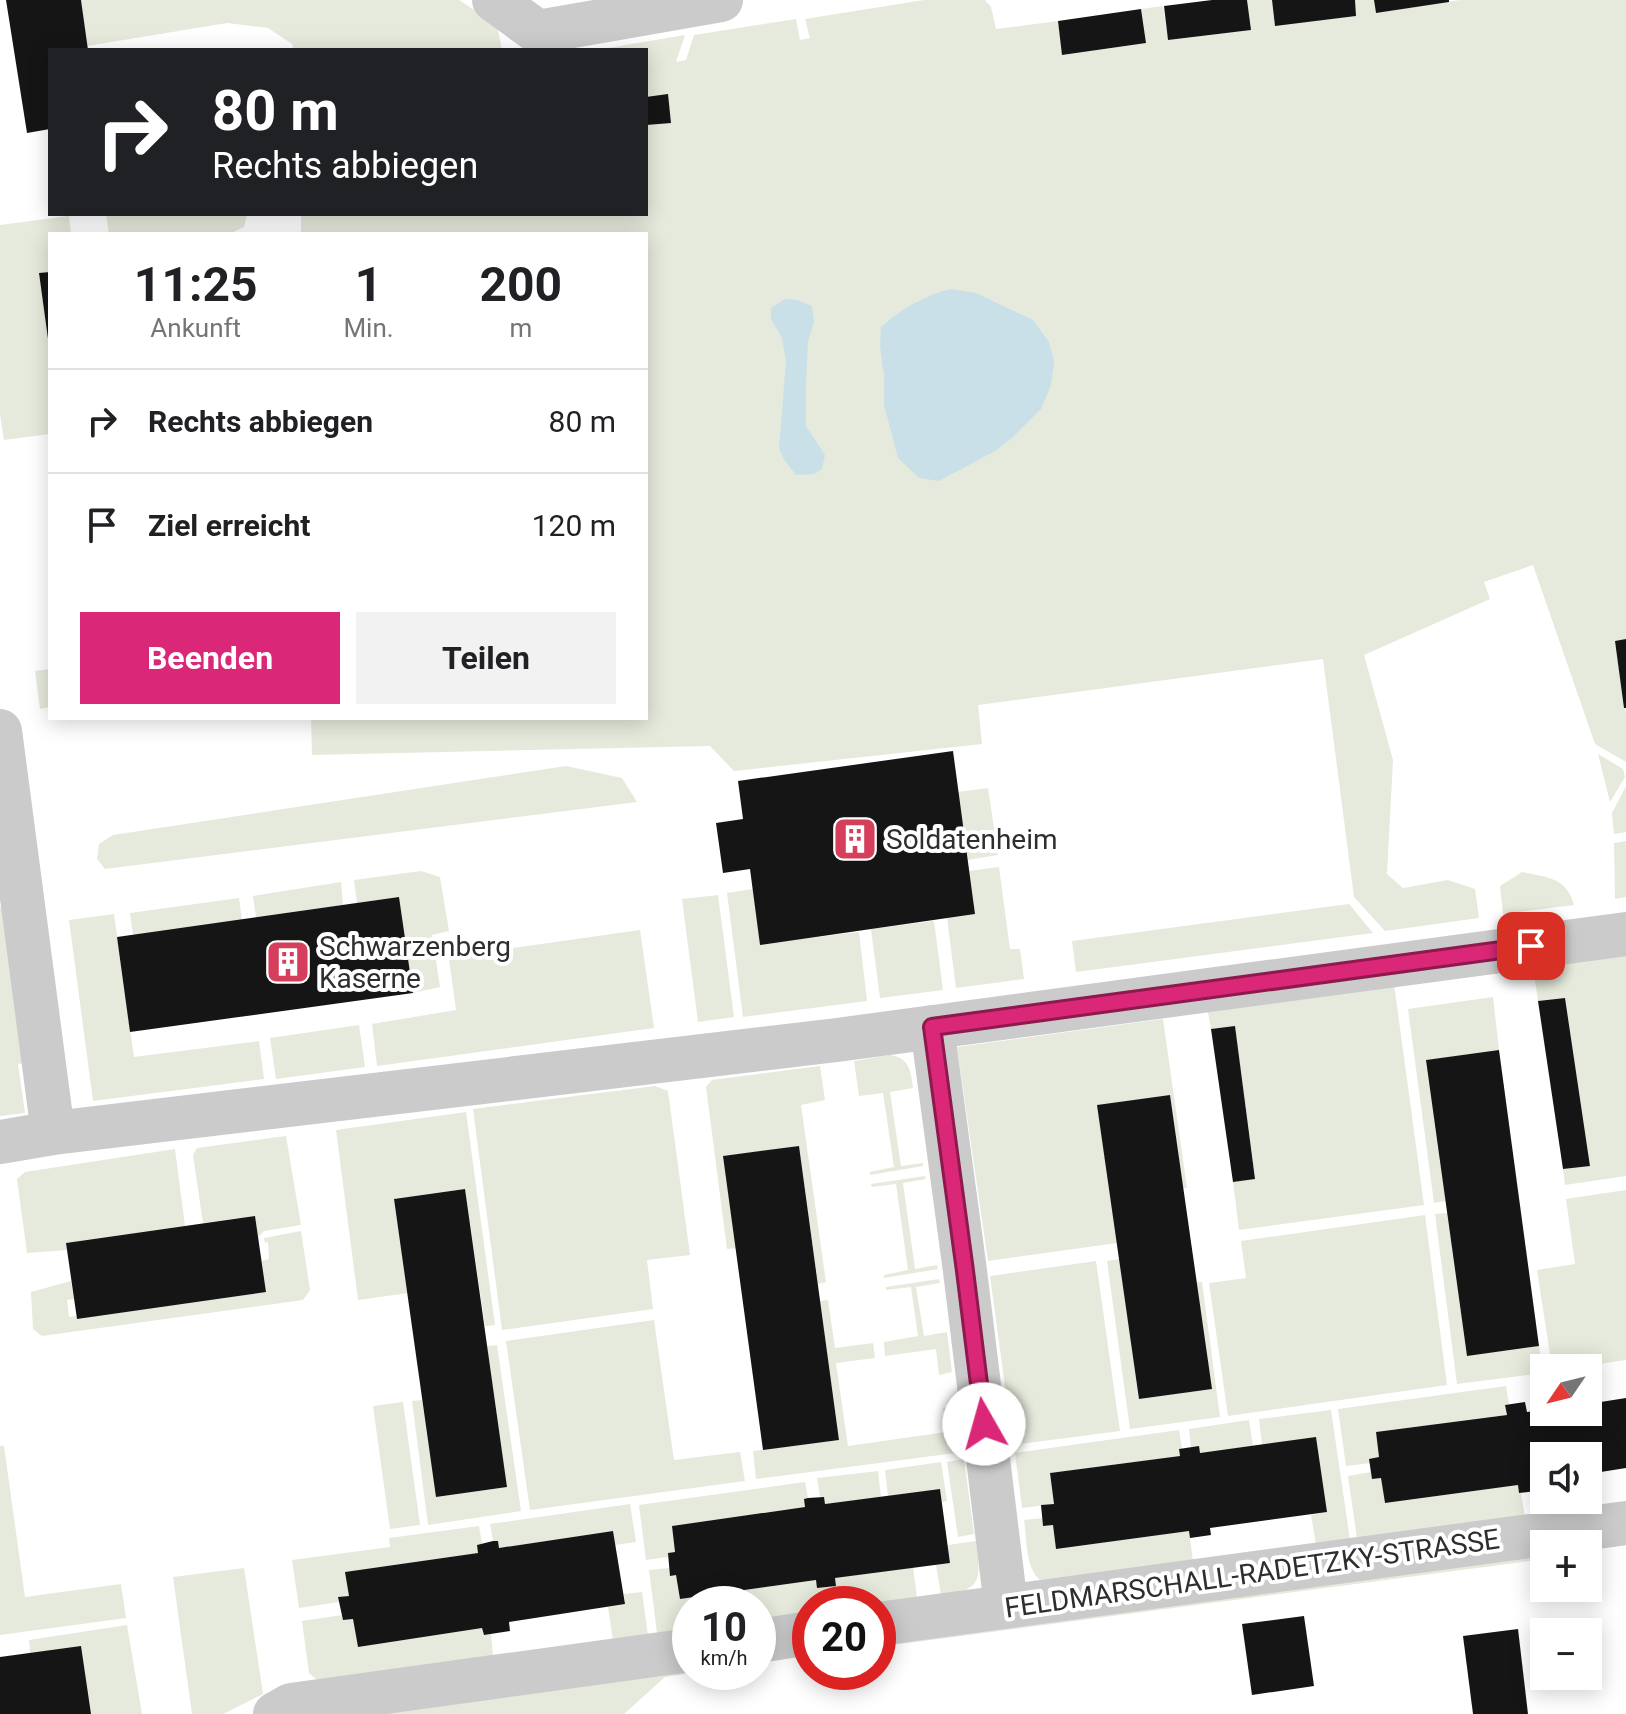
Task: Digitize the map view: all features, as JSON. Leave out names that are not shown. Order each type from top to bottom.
[{"type":"lane","points":[[494,0],[538,32],[721,0]]},
{"type":"lane","points":[[0,731],[53,1133]]},
{"type":"lane","points":[[0,1142],[53,1133],[932,1027],[1626,934]]},
{"type":"lane","points":[[932,1027],[1006,1606]]},
{"type":"lane","name":"FELDMARSCHALL-RADETZKY-STRASSE","points":[[896,1621],[1626,1523]]},
{"type":"lane","points":[[275,1714],[291,1705],[672,1652]]},
{"type":"shaded area","points":[[81,0],[459,0],[497,25],[502,48],[293,48],[268,28],[227,23],[87,46]]},
{"type":"shaded area","points":[[924,0],[985,0],[991,7],[996,29],[1058,21],[1063,55],[1146,43],[1141,9],[1163,6],[1168,40],[1250,30],[1247,0],[1272,0],[1275,25],[1356,16],[1355,0],[1374,0],[1376,13],[1460,0],[1626,0],[1626,639],[1615,642],[1626,713],[1626,762],[1595,744],[1533,565],[1484,582],[1490,599],[1364,655],[1393,760],[1387,874],[1403,888],[1448,880],[1475,889],[1479,918],[1385,931],[1354,897],[1323,659],[978,705],[982,744],[734,771],[710,746],[312,755],[311,720],[648,720],[648,232],[301,232],[301,216],[648,216],[648,48],[608,48],[685,35],[676,62],[686,60],[694,35],[796,19],[800,40],[810,38],[805,19]]},
{"type":"shaded area","points":[[69,216],[71,232],[48,232],[48,272],[39,274],[48,339],[48,434],[4,440],[0,414],[0,225]]},
{"type":"shaded area","points":[[106,216],[247,216],[244,227],[233,232],[109,232]]},
{"type":"shaded area","points":[[48,669],[48,707],[40,709],[35,671]]},
{"type":"shaded area","points":[[1598,754],[1623,769],[1625,777],[1610,802]]},
{"type":"shaded area","points":[[566,766],[622,778],[637,802],[105,869],[97,859],[99,844],[113,835]]},
{"type":"shaded area","points":[[1626,786],[1626,832],[1614,834],[1612,813]]},
{"type":"shaded area","points":[[988,788],[998,855],[967,860],[958,792]]},
{"type":"shaded area","points":[[1626,841],[1626,897],[1615,899],[1614,843]]},
{"type":"shaded area","points":[[999,867],[1010,949],[1020,949],[1024,979],[956,988],[947,918],[975,914],[969,871]]},
{"type":"shaded area","points":[[421,871],[440,877],[449,931],[432,935],[440,987],[413,993],[399,897],[357,903],[354,880]]},
{"type":"shaded area","points":[[1522,872],[1547,877],[1561,884],[1574,905],[1503,914],[1500,886]]},
{"type":"shaded area","points":[[341,882],[343,905],[256,917],[253,896]]},
{"type":"shaded area","points":[[753,889],[760,944],[859,932],[867,1001],[743,1017],[727,893]]},
{"type":"shaded area","points":[[718,895],[734,1017],[698,1022],[682,899]]},
{"type":"shaded area","points":[[239,898],[242,920],[133,935],[130,913]]},
{"type":"shaded area","points":[[1349,904],[1373,933],[1076,972],[1072,941]]},
{"type":"shaded area","points":[[8,906],[30,1062],[18,1064],[25,1113],[0,1116],[0,907]]},
{"type":"shaded area","points":[[114,914],[134,1057],[259,1041],[264,1079],[93,1101],[69,920]]},
{"type":"shaded area","points":[[934,921],[943,990],[880,998],[871,929]]},
{"type":"shaded area","points":[[640,930],[654,1028],[377,1066],[372,1024],[456,1010],[447,945],[489,938],[499,950]]},
{"type":"shaded area","points":[[1626,954],[1626,1176],[1565,1185],[1563,1169],[1590,1165],[1565,998],[1538,1001],[1533,967]]},
{"type":"shaded area","points":[[1394,984],[1424,1205],[1239,1230],[1233,1182],[1255,1178],[1235,1027],[1211,1029],[1208,1012]]},
{"type":"shaded area","points":[[1493,997],[1499,1050],[1427,1060],[1446,1201],[1434,1203],[1408,1009]]},
{"type":"shaded area","points":[[1163,1019],[1187,1188],[1183,1188],[1170,1095],[1098,1105],[1117,1243],[988,1261],[957,1047]]},
{"type":"shaded area","points":[[359,1025],[365,1067],[276,1079],[270,1038]]},
{"type":"shaded area","points":[[890,1055],[906,1063],[913,1088],[890,1092],[901,1166],[923,1163],[923,1166],[870,1175],[870,1172],[894,1167],[883,1093],[859,1096],[854,1061]]},
{"type":"shaded area","points":[[820,1066],[825,1100],[801,1105],[826,1282],[818,1284],[799,1146],[724,1156],[736,1248],[727,1249],[706,1087],[712,1080]]},
{"type":"shaded area","points":[[655,1086],[668,1091],[690,1255],[647,1260],[653,1309],[502,1330],[473,1109]]},
{"type":"shaded area","points":[[466,1112],[495,1325],[485,1326],[465,1189],[394,1199],[408,1293],[358,1300],[336,1130]]},
{"type":"shaded area","points":[[286,1136],[301,1225],[264,1231],[258,1237],[255,1216],[203,1223],[193,1155],[197,1148]]},
{"type":"shaded area","points":[[175,1149],[185,1226],[66,1243],[67,1250],[27,1253],[17,1179],[25,1172]]},
{"type":"shaded area","points":[[925,1176],[926,1179],[903,1183],[915,1269],[937,1265],[938,1269],[884,1278],[884,1275],[908,1270],[896,1184],[872,1187],[871,1184]]},
{"type":"shaded area","points":[[1626,1190],[1626,1360],[1602,1364],[1602,1354],[1550,1354],[1537,1270],[1575,1264],[1566,1199]]},
{"type":"shaded area","points":[[1447,1213],[1467,1356],[1539,1346],[1540,1354],[1530,1354],[1530,1375],[1457,1384],[1435,1214]]},
{"type":"shaded area","points":[[1425,1215],[1447,1385],[1228,1416],[1209,1283],[1246,1278],[1241,1241]]},
{"type":"shaded area","points":[[301,1231],[310,1290],[303,1300],[42,1336],[33,1329],[31,1292],[71,1281],[74,1299],[67,1300],[69,1317],[76,1316],[77,1319],[266,1292],[262,1261],[269,1259],[268,1242],[265,1243],[264,1238]]},
{"type":"shaded area","points":[[1119,1259],[1139,1399],[1211,1389],[1196,1282],[1202,1282],[1220,1417],[1130,1429],[1107,1261]]},
{"type":"shaded area","points":[[1096,1261],[1120,1431],[1013,1445],[990,1276]]},
{"type":"shaded area","points":[[939,1279],[940,1283],[916,1287],[924,1336],[947,1332],[952,1372],[939,1375],[936,1349],[885,1356],[884,1342],[918,1336],[911,1287],[886,1290],[886,1287]]},
{"type":"shaded area","points":[[828,1300],[835,1348],[873,1343],[875,1358],[836,1363],[848,1446],[946,1432],[943,1408],[957,1406],[963,1452],[756,1479],[753,1451],[839,1440],[820,1301]]},
{"type":"shaded area","points":[[654,1320],[674,1460],[740,1452],[745,1481],[530,1510],[506,1341]]},
{"type":"shaded area","points":[[497,1345],[521,1511],[428,1525],[412,1401],[422,1400],[437,1497],[507,1487],[487,1346]]},
{"type":"shaded area","points":[[1506,1386],[1507,1415],[1376,1432],[1379,1457],[1370,1459],[1370,1463],[1346,1466],[1338,1409]]},
{"type":"shaded area","points":[[403,1402],[420,1525],[390,1529],[373,1406]]},
{"type":"shaded area","points":[[1331,1410],[1350,1540],[1316,1545],[1311,1515],[1327,1512],[1316,1438],[1262,1445],[1259,1419]]},
{"type":"shaded area","points":[[1249,1420],[1253,1446],[1200,1453],[1191,1447],[1189,1429]]},
{"type":"shaded area","points":[[1179,1430],[1180,1456],[1050,1473],[1054,1504],[1022,1508],[1015,1453]]},
{"type":"shaded area","points":[[0,1446],[4,1446],[25,1597],[121,1584],[126,1618],[0,1635]]},
{"type":"shaded area","points":[[964,1459],[974,1534],[958,1537],[947,1462]]},
{"type":"shaded area","points":[[941,1462],[947,1501],[942,1502],[940,1489],[888,1496],[885,1470]]},
{"type":"shaded area","points":[[878,1471],[881,1497],[825,1504],[824,1497],[820,1497],[817,1478]]},
{"type":"shaded area","points":[[1371,1472],[1372,1479],[1381,1478],[1385,1503],[1518,1485],[1525,1517],[1357,1539],[1348,1476]]},
{"type":"shaded area","points":[[805,1482],[808,1498],[805,1507],[672,1526],[675,1552],[668,1553],[668,1557],[646,1560],[639,1505]]},
{"type":"shaded area","points":[[630,1504],[636,1542],[615,1545],[613,1531],[499,1548],[498,1541],[493,1541],[490,1524]]},
{"type":"shaded area","points":[[1042,1518],[1043,1526],[1053,1525],[1056,1549],[1189,1531],[1193,1561],[1040,1580],[1029,1560],[1024,1520]]},
{"type":"shaded area","points":[[479,1526],[482,1544],[477,1545],[478,1553],[346,1572],[349,1596],[339,1597],[339,1602],[299,1608],[292,1560],[390,1547],[389,1538]]},
{"type":"shaded area","points":[[976,1541],[976,1580],[966,1590],[941,1595],[936,1565],[950,1563],[948,1545]]},
{"type":"shaded area","points":[[1530,1552],[1530,1561],[896,1645],[896,1637]]},
{"type":"shaded area","points":[[913,1567],[917,1598],[896,1601],[896,1586],[836,1586],[835,1578]]},
{"type":"shaded area","points":[[244,1568],[263,1694],[223,1714],[192,1714],[173,1577]]},
{"type":"shaded area","points":[[669,1568],[676,1575],[678,1586],[672,1586],[672,1631],[657,1633],[649,1570]]},
{"type":"shaded area","points":[[816,1580],[818,1586],[792,1586],[792,1615],[776,1618],[776,1586],[773,1586]]},
{"type":"shaded area","points":[[642,1592],[648,1636],[613,1641],[608,1607],[625,1604],[624,1594]]},
{"type":"shaded area","points":[[342,1615],[343,1620],[353,1619],[358,1647],[482,1628],[484,1635],[491,1634],[493,1656],[317,1680],[309,1673],[302,1621]]},
{"type":"shaded area","points":[[127,1625],[142,1714],[91,1714],[30,1653],[29,1640]]},
{"type":"shaded area","points":[[672,1674],[624,1714],[349,1714]]},
{"type":"water","points":[[951,289],[976,293],[1033,320],[1049,342],[1054,361],[1051,385],[1041,409],[995,451],[939,481],[919,478],[898,458],[884,405],[881,327],[914,304]]},
{"type":"water","points":[[785,299],[812,306],[814,322],[808,342],[806,426],[825,455],[822,469],[814,474],[796,475],[779,448],[786,361],[782,338],[771,319],[771,308]]},
{"type":"building","points":[[6,0],[81,0],[88,48],[48,48],[48,129],[27,133]]},
{"type":"building","points":[[1212,0],[1247,0],[1251,30],[1168,40],[1164,6]]},
{"type":"building","points":[[1272,0],[1355,0],[1356,16],[1275,26]]},
{"type":"building","points":[[1374,0],[1449,0],[1449,2],[1376,13]]},
{"type":"building","points":[[1141,9],[1146,43],[1062,55],[1058,21]]},
{"type":"building","points":[[668,94],[671,123],[648,125],[648,97]]},
{"type":"building","points":[[48,272],[48,339],[39,273]]},
{"type":"building","points":[[1626,639],[1626,708],[1624,708],[1615,641]]},
{"type":"building","name":"Soldatenheim","points":[[953,751],[975,914],[760,945],[750,869],[723,873],[716,823],[743,819],[738,781]]},
{"type":"building","name":"Schwarzenberg Kaserne","points":[[399,897],[413,993],[130,1032],[117,937]]},
{"type":"building","points":[[1565,998],[1590,1166],[1563,1169],[1538,1001]]},
{"type":"building","points":[[1235,1026],[1255,1179],[1233,1182],[1211,1029]]},
{"type":"building","points":[[1499,1050],[1539,1346],[1467,1356],[1426,1060]]},
{"type":"building","points":[[1170,1095],[1212,1389],[1139,1399],[1097,1105]]},
{"type":"building","points":[[799,1146],[839,1440],[763,1450],[723,1156]]},
{"type":"building","points":[[465,1189],[507,1487],[436,1497],[394,1199]]},
{"type":"building","points":[[255,1216],[266,1292],[77,1319],[66,1243]]},
{"type":"building","points":[[1626,1398],[1626,1468],[1602,1472],[1602,1442],[1530,1442],[1530,1492],[1519,1493],[1518,1485],[1385,1503],[1381,1478],[1372,1479],[1369,1459],[1379,1457],[1376,1432],[1507,1415],[1505,1405],[1525,1402],[1527,1412],[1530,1412],[1530,1426],[1602,1426],[1602,1402]]},
{"type":"building","points":[[1316,1437],[1327,1512],[1210,1528],[1211,1535],[1190,1538],[1189,1531],[1056,1549],[1053,1525],[1043,1526],[1041,1505],[1054,1504],[1050,1473],[1180,1456],[1179,1449],[1199,1446],[1200,1453]]},
{"type":"building","points":[[940,1489],[950,1563],[835,1578],[836,1586],[817,1586],[816,1580],[773,1586],[678,1586],[676,1575],[670,1576],[668,1553],[675,1552],[672,1526],[805,1507],[804,1499],[808,1498],[824,1497],[825,1504]]},
{"type":"building","points":[[613,1531],[625,1604],[509,1622],[510,1631],[484,1635],[482,1628],[358,1647],[353,1619],[343,1620],[338,1597],[349,1596],[345,1572],[478,1553],[477,1545],[493,1541],[498,1541],[499,1548]]},
{"type":"building","points":[[1304,1616],[1314,1686],[1252,1695],[1242,1624]]},
{"type":"building","points":[[1518,1629],[1528,1714],[1473,1714],[1463,1636]]},
{"type":"building","points":[[81,1646],[91,1714],[0,1714],[0,1657]]},
{"type":"place","name":"Soldatenheim","points":[[855,839]]},
{"type":"place","name":"Schwarzenberg Kaserne","points":[[288,962]]},
{"type":"route","points":[[984,1424],[932,1027],[1531,946]]}]
